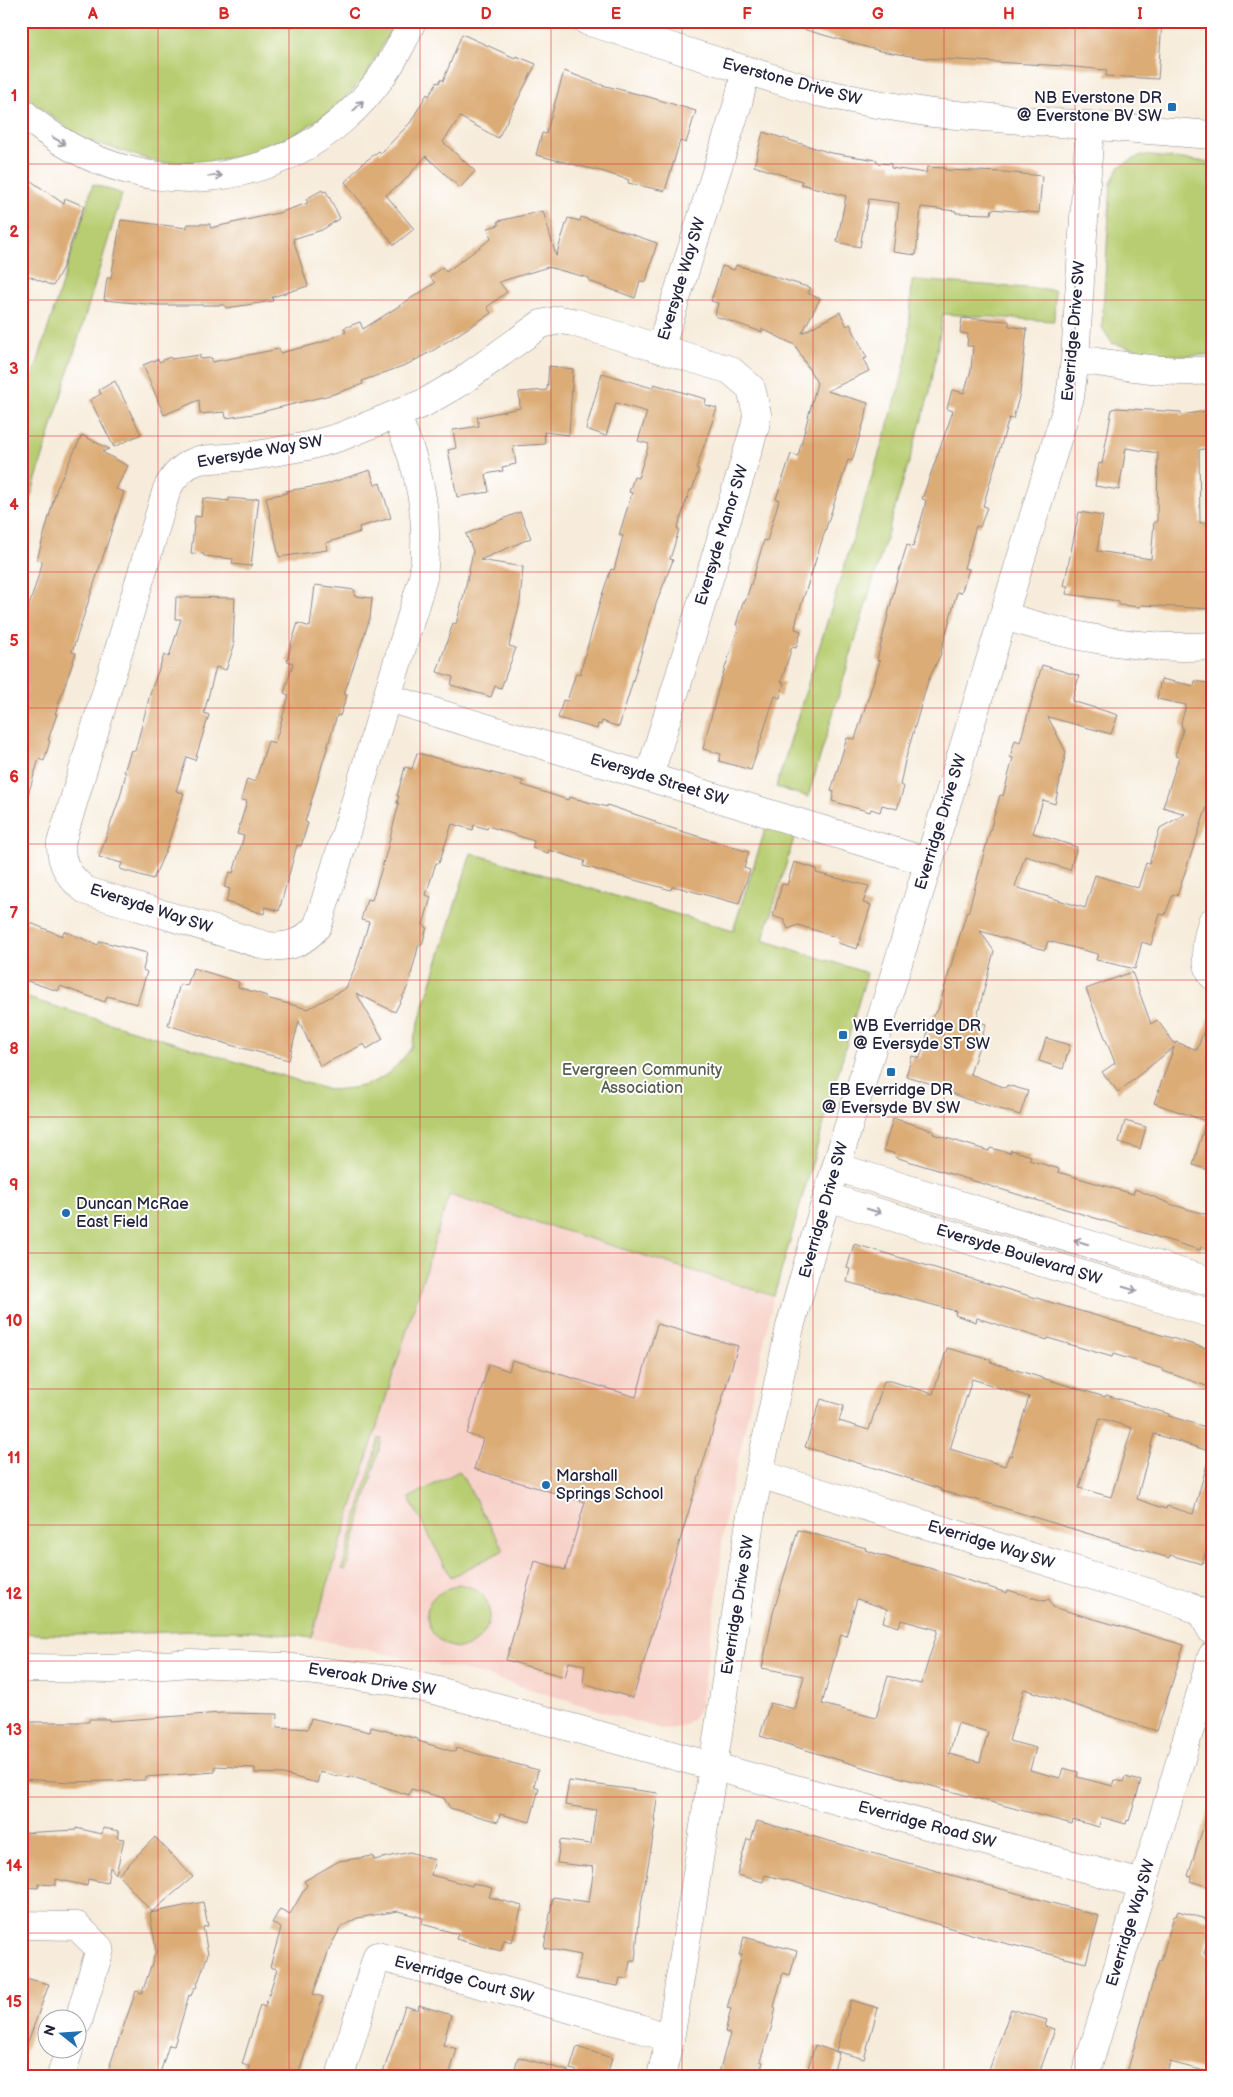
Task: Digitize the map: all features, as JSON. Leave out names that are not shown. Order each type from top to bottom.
[{"type":"street","points":[[21,111],[60,142],[117,167],[162,176],[223,176],[272,163],[288,156],[339,124],[374,89],[391,65],[412,21]]},
{"type":"street","name":"Everstone Drive SW","points":[[587,21],[816,92],[913,110],[1212,135]]},
{"type":"street","name":"Eversyde Way SW","points":[[396,415],[408,441],[420,480],[426,531],[423,578],[318,925],[305,940],[292,946],[267,946],[88,891],[71,878],[65,869],[61,843],[164,498],[174,476],[191,463],[199,460],[251,456],[308,446],[340,437],[396,415],[462,381],[535,328],[553,321],[573,322],[660,349],[738,103],[746,70]]},
{"type":"street","name":"Everridge Drive SW","points":[[662,2076],[670,2039],[759,1474],[790,1328],[836,1167],[1070,398],[1090,125]]},
{"type":"street","name":"Eversyde Manor SW","points":[[648,777],[757,414],[751,388],[730,370],[660,349]]},
{"type":"street","points":[[1074,360],[1192,372],[1212,370]]},
{"type":"street","points":[[1004,616],[1094,640],[1172,647],[1212,646]]},
{"type":"street","name":"Eversyde Street SW","points":[[388,698],[929,862]]},
{"type":"street","points":[[1212,922],[1205,952],[1207,966],[1212,975]]},
{"type":"street","name":"Eversyde Boulevard SW","points":[[836,1167],[1212,1282]]},
{"type":"street","name":"Eversyde Boulevard SW","points":[[827,1197],[1212,1314]]},
{"type":"street","name":"Everridge Way SW","points":[[759,1474],[1186,1604],[1202,1614],[1212,1631]]},
{"type":"street","name":"Everridge Way SW","points":[[1085,2076],[1212,1656]]},
{"type":"street","name":"Everoak Drive SW","points":[[21,1668],[111,1669],[224,1663],[318,1670],[389,1680],[438,1691],[713,1766]]},
{"type":"street","name":"Everridge Road SW","points":[[713,1766],[1142,1884]]},
{"type":"street","points":[[21,1925],[77,1926],[100,1949],[82,2010]]},
{"type":"street","name":"Everridge Court SW","points":[[340,2076],[377,1956],[640,2028],[670,2039]]},
{"type":"street","points":[[61,2076],[66,2060]]},
{"type":"shaded area","name":"Marshall Springs School","points":[[449,1195],[774,1296],[723,1528],[720,1575],[700,1706],[693,1719],[680,1727],[664,1730],[484,1675],[311,1638]]},
{"type":"green space","points":[[21,21],[396,21],[365,78],[330,112],[291,137],[255,153],[207,162],[160,163],[81,138],[29,99],[21,89]]},
{"type":"green space","points":[[1141,155],[1212,162],[1212,354],[1174,355],[1124,346],[1112,343],[1102,327],[1111,183],[1119,167]]},
{"type":"green space","points":[[93,184],[122,194],[21,529],[21,415]]},
{"type":"green space","points":[[912,280],[1055,290],[1054,321],[943,314],[930,392],[808,797],[776,787],[900,386],[908,350]]},
{"type":"green space","name":"Evergreen Community Association","points":[[766,827],[795,835],[763,940],[867,973],[774,1296],[449,1195],[311,1638],[239,1631],[94,1635],[21,1633],[21,996],[329,1090],[367,1085],[394,1068],[411,1048],[471,853],[733,931]]},
{"type":"green space","points":[[379,1438],[382,1439],[346,1570],[342,1569]]},
{"type":"green space","points":[[459,1471],[504,1550],[451,1577],[409,1498]]},
{"type":"green space","points":[[458,1584],[476,1590],[486,1600],[489,1613],[487,1627],[480,1638],[469,1646],[455,1647],[440,1641],[436,1637],[429,1626],[427,1614],[430,1602],[434,1597]]},
{"type":"building","points":[[792,21],[1056,21],[1110,25],[1110,22],[1137,24],[1137,21],[1162,21],[1158,79],[1106,76],[1107,70],[1064,66],[923,58],[880,51],[792,26]]},
{"type":"building","points":[[462,34],[515,58],[516,56],[536,64],[498,138],[460,117],[443,142],[475,171],[460,188],[426,156],[404,181],[386,195],[414,229],[394,245],[345,182],[363,163],[379,151],[381,153],[410,123],[427,94],[429,96],[437,82],[439,83],[441,79],[443,81]]},
{"type":"building","points":[[564,71],[602,85],[696,111],[686,143],[680,141],[665,191],[628,183],[629,180],[604,172],[536,155],[542,133],[546,134]]},
{"type":"building","points":[[763,132],[831,153],[877,160],[877,163],[891,164],[891,168],[926,173],[927,167],[945,168],[945,170],[1004,172],[1042,176],[1039,213],[992,209],[991,214],[956,213],[956,211],[921,207],[916,255],[893,252],[899,203],[869,199],[860,247],[837,242],[846,196],[801,184],[802,181],[754,166]]},
{"type":"building","points":[[21,174],[64,204],[65,198],[84,206],[63,267],[53,286],[29,276],[21,269]]},
{"type":"building","points":[[322,190],[323,192],[326,191],[340,218],[322,230],[293,239],[308,286],[272,297],[273,301],[226,308],[225,305],[157,305],[104,300],[107,278],[111,278],[121,220],[187,228],[187,224],[210,224],[210,228],[278,213],[308,203],[306,199]]},
{"type":"building","points":[[543,211],[556,256],[568,218],[580,221],[581,217],[657,243],[646,282],[640,281],[635,298],[589,281],[589,278],[548,267],[499,282],[507,292],[487,307],[491,313],[434,350],[408,364],[362,381],[363,384],[334,394],[253,414],[226,418],[225,412],[200,414],[199,400],[164,415],[143,365],[158,359],[159,362],[170,357],[171,359],[200,355],[200,359],[212,358],[212,362],[279,349],[280,353],[320,343],[346,332],[344,328],[360,322],[363,329],[435,283],[430,277],[442,267],[446,272],[491,239],[488,228],[499,225],[498,221]]},
{"type":"building","points":[[736,265],[811,288],[808,293],[820,299],[802,333],[840,312],[847,326],[850,324],[867,358],[863,359],[869,371],[827,391],[868,403],[866,415],[852,461],[848,460],[797,618],[795,629],[801,631],[796,648],[792,647],[781,682],[784,682],[780,698],[775,696],[751,770],[719,761],[721,754],[703,749],[719,686],[739,626],[736,625],[743,602],[745,602],[764,540],[767,541],[779,500],[776,499],[791,454],[798,456],[817,383],[795,345],[762,329],[762,332],[715,316],[718,303],[711,301],[722,266],[734,270]]},
{"type":"building","points":[[962,318],[1009,321],[1009,326],[1027,329],[1020,393],[1013,419],[1009,418],[983,506],[987,507],[980,527],[976,526],[964,568],[969,569],[961,593],[957,592],[940,656],[928,681],[905,761],[900,785],[904,787],[897,809],[882,805],[880,812],[871,809],[870,812],[832,801],[834,792],[831,791],[847,738],[855,739],[880,661],[877,660],[898,574],[907,545],[913,547],[926,500],[922,499],[953,411],[947,409],[952,390],[964,393],[971,370],[973,346],[967,346],[968,334],[960,333]]},
{"type":"building","points":[[549,366],[573,369],[569,435],[544,432],[545,444],[513,446],[516,464],[502,467],[503,471],[486,474],[489,492],[457,497],[448,450],[456,448],[453,430],[479,426],[477,417],[520,408],[519,392],[547,390]]},
{"type":"building","points":[[602,373],[652,388],[654,384],[706,399],[705,405],[717,408],[696,469],[699,469],[677,529],[679,530],[670,559],[673,560],[656,604],[619,727],[602,721],[601,725],[598,724],[597,729],[558,718],[563,700],[567,701],[576,673],[580,674],[601,598],[611,569],[614,570],[623,536],[619,535],[632,493],[629,492],[634,477],[638,478],[649,444],[638,441],[647,412],[616,403],[606,436],[586,429]]},
{"type":"building","points":[[115,381],[141,434],[114,447],[90,400],[101,394],[99,390]]},
{"type":"building","points":[[1112,409],[1181,412],[1181,415],[1212,410],[1212,447],[1199,450],[1200,523],[1212,522],[1212,609],[1119,605],[1119,601],[1066,594],[1068,586],[1064,586],[1079,512],[1103,516],[1097,551],[1151,559],[1154,522],[1157,522],[1158,453],[1126,448],[1119,490],[1095,486],[1099,463],[1102,464]]},
{"type":"building","points":[[82,435],[109,449],[102,452],[128,466],[116,489],[124,492],[72,652],[76,653],[55,714],[57,714],[48,740],[50,741],[44,761],[39,759],[25,804],[21,804],[21,632],[42,564],[42,561],[37,560],[57,488]]},
{"type":"building","points":[[370,470],[375,485],[380,483],[391,518],[359,527],[360,532],[326,543],[327,550],[279,557],[266,497],[287,493],[286,491],[324,485]]},
{"type":"building","points":[[203,498],[229,501],[229,498],[250,500],[259,498],[251,566],[232,564],[233,559],[191,553],[195,516],[201,517]]},
{"type":"building","points":[[520,512],[531,538],[480,560],[523,567],[520,602],[509,646],[516,648],[501,688],[495,686],[491,697],[451,685],[453,677],[437,672],[453,623],[456,624],[465,590],[473,551],[466,534]]},
{"type":"building","points":[[315,585],[355,590],[354,596],[372,598],[370,618],[344,694],[347,695],[340,716],[337,715],[305,822],[308,823],[301,846],[297,845],[279,911],[266,907],[264,914],[226,902],[230,889],[224,887],[230,872],[233,873],[244,836],[237,834],[247,801],[241,800],[247,779],[255,782],[268,741],[275,743],[289,695],[284,693],[293,663],[287,661],[292,641],[298,623],[310,627]]},
{"type":"building","points":[[176,597],[235,598],[233,643],[235,643],[226,670],[216,667],[204,713],[209,715],[195,760],[187,757],[176,791],[184,793],[166,850],[153,879],[120,869],[122,863],[99,857],[120,797],[126,773],[124,772],[131,750],[135,751],[151,691],[164,655],[169,657],[181,619],[175,619]]},
{"type":"building","points":[[1042,665],[1079,676],[1072,701],[1118,715],[1111,734],[1048,717],[1066,752],[1055,804],[1043,800],[1033,833],[1077,847],[1070,870],[1025,856],[1015,887],[1085,908],[1095,875],[1138,888],[1146,863],[1149,864],[1160,828],[1185,814],[1163,807],[1179,757],[1175,756],[1183,730],[1181,723],[1186,705],[1157,699],[1161,679],[1194,686],[1195,681],[1212,684],[1212,792],[1177,896],[1173,894],[1165,915],[1160,914],[1151,945],[1142,942],[1135,969],[1096,960],[1098,954],[1048,941],[1045,950],[980,931],[994,951],[976,1021],[986,1024],[970,1074],[1006,1088],[1007,1085],[1028,1091],[1020,1115],[966,1099],[950,1093],[951,1090],[906,1076],[912,1056],[920,1058],[933,1015],[938,1010],[967,911],[968,913],[1000,795],[1003,796],[1013,758],[1010,757],[1015,740],[1020,742]]},
{"type":"building","points":[[417,753],[523,781],[522,785],[568,800],[569,797],[607,807],[607,805],[655,821],[655,823],[749,852],[744,868],[750,870],[739,904],[677,887],[672,887],[671,890],[583,866],[585,861],[549,850],[548,853],[532,848],[534,841],[488,826],[487,829],[474,825],[473,830],[452,824],[439,863],[436,863],[426,895],[431,897],[423,925],[427,927],[422,945],[419,944],[408,986],[395,1012],[356,993],[383,1039],[367,1049],[364,1044],[320,1066],[299,1021],[289,1060],[230,1045],[168,1025],[180,984],[187,986],[193,968],[239,982],[238,987],[267,996],[266,998],[308,1009],[346,988],[356,965],[369,922],[361,920],[367,899],[372,900],[386,854],[399,803],[397,803],[399,796],[397,796],[405,767],[412,769]]},
{"type":"building","points":[[794,862],[817,869],[816,873],[869,886],[863,903],[871,905],[857,949],[838,943],[839,938],[798,925],[788,929],[784,920],[773,916],[782,884],[787,885]]},
{"type":"building","points":[[21,919],[62,936],[64,931],[98,945],[100,941],[147,953],[143,970],[147,972],[137,1004],[107,996],[105,1002],[60,986],[58,991],[21,979]]},
{"type":"building","points":[[1132,972],[1151,1024],[1157,1020],[1175,1044],[1176,1042],[1197,1050],[1209,1016],[1212,1016],[1212,1171],[1193,1165],[1206,1121],[1154,1103],[1174,1047],[1118,1092],[1102,1072],[1115,1063],[1086,989]]},
{"type":"building","points":[[1046,1038],[1070,1045],[1063,1069],[1039,1061]]},
{"type":"building","points":[[893,1118],[934,1131],[933,1134],[989,1151],[990,1148],[1010,1153],[1011,1150],[1031,1156],[1029,1160],[1059,1169],[1058,1172],[1133,1194],[1135,1189],[1173,1205],[1212,1216],[1212,1250],[1201,1247],[1200,1250],[895,1157],[896,1154],[884,1149]]},
{"type":"building","points":[[1125,1121],[1146,1127],[1140,1149],[1119,1142]]},
{"type":"building","points":[[854,1244],[1212,1350],[1212,1388],[1163,1371],[1163,1369],[1113,1354],[1112,1357],[1048,1338],[1047,1340],[977,1318],[976,1322],[955,1315],[956,1311],[847,1282],[850,1269],[847,1268]]},
{"type":"building","points":[[657,1324],[738,1346],[633,1698],[583,1683],[585,1665],[569,1662],[565,1677],[506,1660],[535,1561],[565,1570],[585,1502],[474,1469],[483,1439],[467,1434],[489,1364],[509,1371],[512,1360],[636,1397]]},
{"type":"building","points":[[947,1348],[991,1360],[990,1362],[1105,1397],[1106,1395],[1169,1414],[1169,1416],[1212,1429],[1212,1452],[1154,1434],[1137,1499],[1166,1509],[1167,1506],[1193,1514],[1207,1464],[1212,1465],[1212,1553],[1206,1551],[1202,1564],[1170,1555],[1169,1558],[977,1500],[941,1491],[941,1489],[917,1481],[805,1447],[821,1399],[844,1406],[839,1421],[869,1430],[884,1381],[891,1381],[933,1394]],"holes":[[[972,1379],[1029,1397],[1011,1456],[1009,1455],[1005,1466],[950,1449]],[[1100,1418],[1132,1428],[1111,1497],[1079,1488]]]},
{"type":"building","points":[[798,1530],[866,1548],[865,1550],[902,1562],[929,1568],[1007,1593],[1008,1590],[1044,1601],[1049,1599],[1053,1607],[1184,1645],[1157,1731],[1024,1689],[1009,1741],[1036,1748],[1030,1770],[1060,1778],[1063,1768],[1078,1772],[1077,1777],[1113,1786],[1115,1780],[1123,1782],[1125,1777],[1141,1781],[1129,1821],[1127,1820],[1126,1824],[1101,1817],[1099,1827],[1073,1820],[1072,1824],[869,1769],[760,1736],[770,1703],[795,1709],[804,1676],[762,1668],[773,1613]],"holes":[[[857,1599],[887,1609],[883,1622],[899,1627],[901,1620],[938,1630],[921,1684],[888,1676],[876,1718],[822,1704],[841,1634],[846,1636]],[[958,1723],[988,1732],[980,1762],[949,1754]]]},
{"type":"building","points":[[222,1713],[278,1714],[277,1727],[308,1729],[311,1718],[370,1732],[371,1727],[418,1739],[418,1741],[455,1752],[456,1748],[538,1770],[534,1786],[539,1788],[530,1822],[500,1814],[498,1822],[450,1808],[444,1798],[411,1789],[409,1795],[350,1776],[349,1778],[338,1775],[338,1777],[320,1772],[317,1783],[283,1774],[255,1773],[255,1768],[215,1766],[215,1772],[145,1777],[146,1780],[71,1782],[21,1779],[21,1722],[89,1722],[89,1719],[109,1719],[109,1721]]},
{"type":"building","points":[[569,1781],[658,1793],[654,1820],[656,1820],[640,1911],[635,1961],[630,1961],[627,1979],[620,1978],[618,1986],[576,1979],[581,1955],[544,1948],[553,1897],[589,1902],[594,1867],[557,1863],[560,1840],[591,1844],[596,1810],[565,1805]]},
{"type":"building","points":[[1208,1812],[1212,1813],[1212,1888],[1190,1881],[1192,1877],[1188,1876]]},
{"type":"building","points":[[757,1821],[1099,1916],[1086,1963],[988,1939],[794,1882],[765,1875],[763,1882],[737,1875],[747,1839],[751,1840]]},
{"type":"building","points":[[76,1828],[102,1834],[103,1828],[119,1831],[117,1838],[124,1839],[116,1874],[110,1867],[107,1883],[88,1879],[87,1886],[56,1879],[56,1885],[38,1884],[38,1888],[22,1887],[21,1833],[76,1830]]},
{"type":"building","points":[[155,1837],[193,1877],[152,1912],[118,1875]]},
{"type":"building","points":[[410,1852],[435,1860],[431,1875],[472,1886],[473,1883],[492,1888],[489,1897],[522,1906],[512,1942],[504,1940],[501,1951],[456,1939],[458,1934],[422,1924],[423,1918],[398,1911],[357,1918],[341,1927],[330,1947],[313,1994],[323,1997],[298,2076],[247,2076],[250,2067],[242,2064],[260,2005],[265,2007],[277,1969],[270,1967],[281,1928],[272,1923],[280,1909],[290,1914],[307,1885],[304,1881],[339,1861],[373,1856],[374,1860]]},
{"type":"building","points":[[203,1902],[208,1926],[203,1927],[208,1954],[196,1988],[194,1988],[191,1996],[189,1995],[174,2046],[169,2045],[159,2076],[106,2076],[136,1991],[142,1993],[156,1951],[150,1913]]},
{"type":"building","points":[[1178,1911],[1209,1920],[1207,1928],[1211,1929],[1204,1953],[1212,1955],[1212,2073],[1170,2062],[1166,2076],[1126,2076],[1159,1960],[1161,1961],[1174,1916],[1176,1916]]},
{"type":"building","points":[[744,1937],[797,1951],[790,1975],[783,1973],[774,2007],[776,2008],[771,2029],[760,2061],[763,2062],[759,2076],[718,2076],[730,2034],[725,2032],[731,2009],[727,2008],[742,1955],[739,1955]]},
{"type":"building","points":[[21,1977],[49,1984],[24,2053],[21,2053]]},
{"type":"building","points":[[851,2000],[878,2008],[864,2059],[836,2051]]},
{"type":"building","points":[[419,2005],[451,2015],[443,2045],[457,2049],[449,2076],[382,2076],[405,2006],[418,2010]]},
{"type":"building","points":[[1011,2009],[1047,2020],[1045,2026],[1055,2029],[1038,2076],[987,2076]]},
{"type":"building","points":[[815,2045],[839,2053],[832,2076],[808,2068]]},
{"type":"building","points":[[577,2047],[612,2058],[607,2076],[575,2076],[577,2071],[570,2069]]},
{"type":"building","points":[[518,2057],[568,2071],[567,2076],[513,2076]]},
{"type":"place","name":"NB Everstone DR @ Everstone BV SW","points":[[1172,107]]},
{"type":"place","name":"WB Everridge DR @ Eversyde ST SW","points":[[843,1035]]},
{"type":"place","name":"EB Everridge DR @ Eversyde BV SW","points":[[891,1072]]},
{"type":"place","name":"Duncan McRae East Field","points":[[66,1213]]},
{"type":"place","name":"Marshall Springs School","points":[[546,1485]]}]
